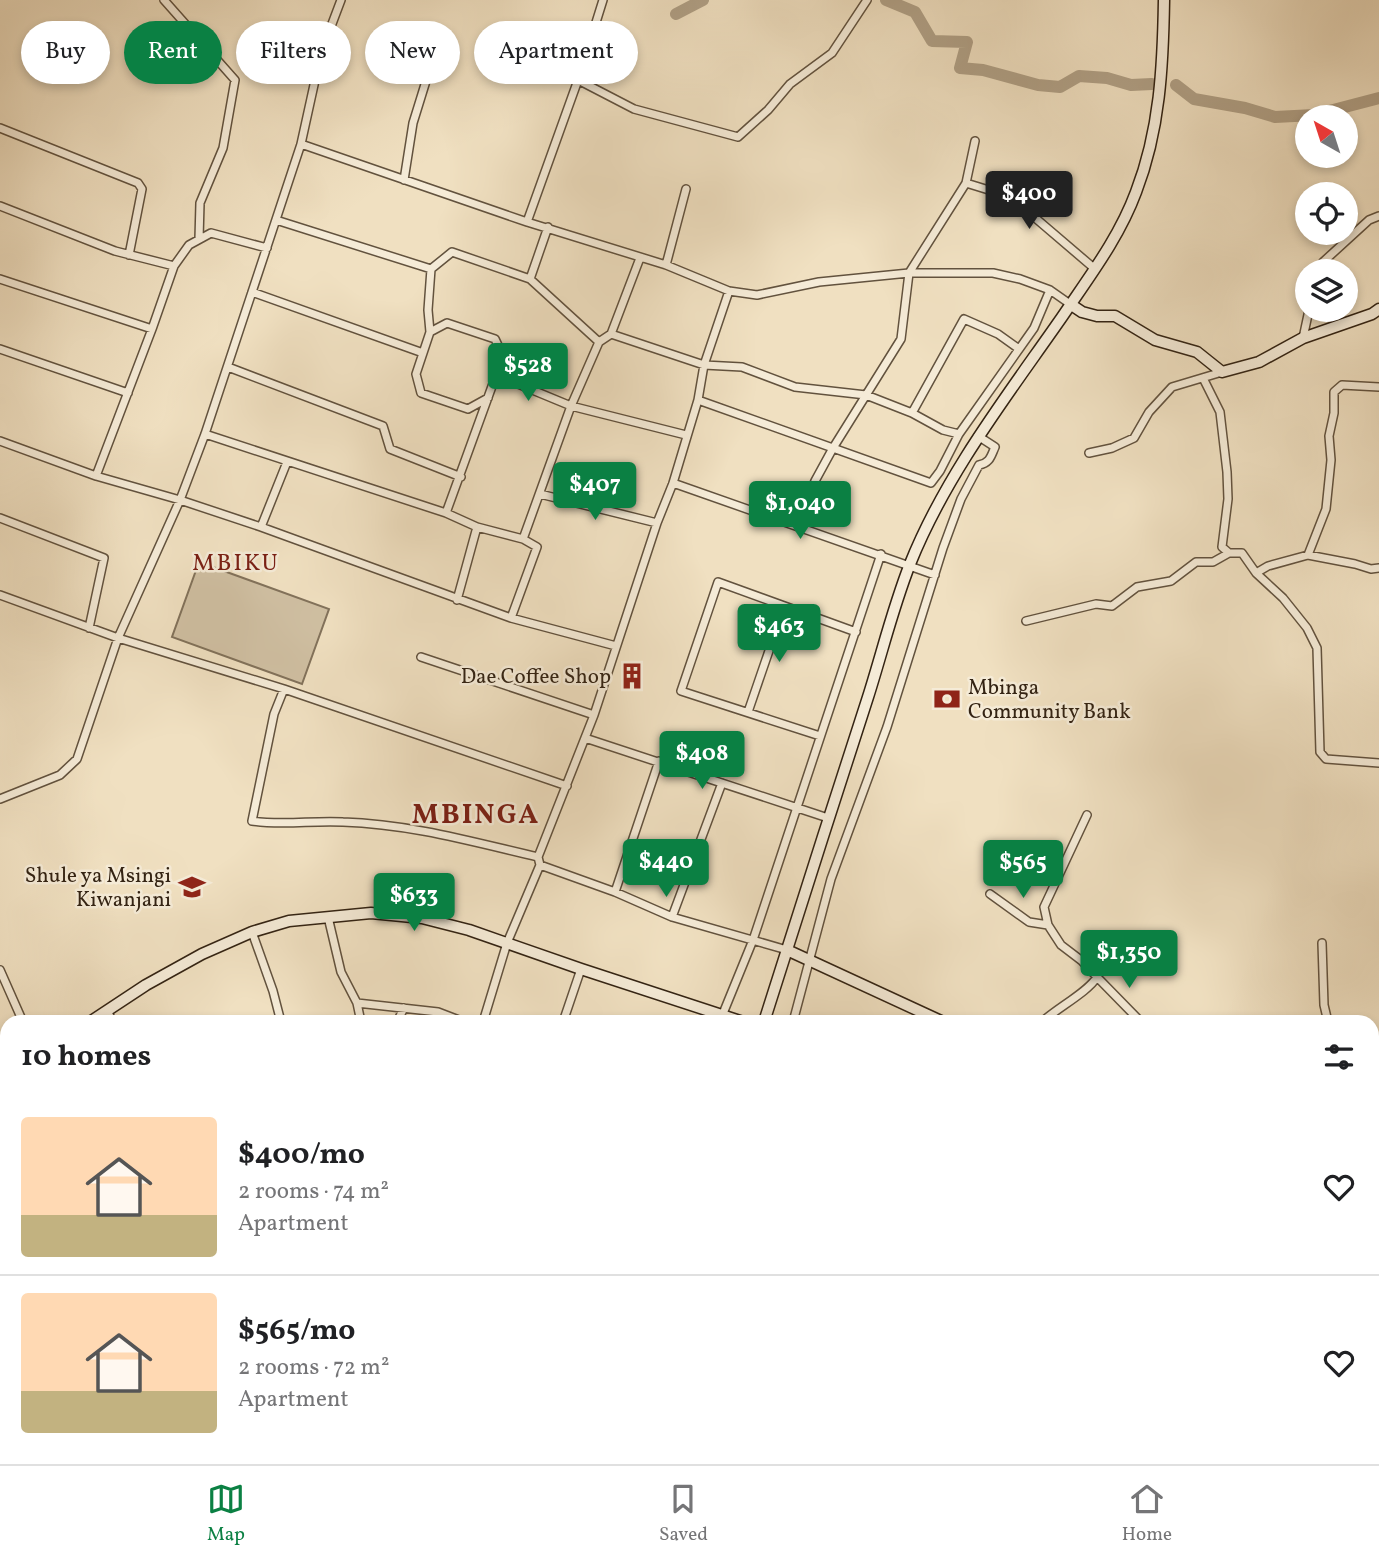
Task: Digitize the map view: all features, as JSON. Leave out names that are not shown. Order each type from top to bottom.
[{"type":"street","points":[[163,0],[235,80],[223,148],[200,202],[198,239]]},
{"type":"street","points":[[0,799],[60,775],[77,759],[118,638],[180,500],[205,434],[301,144],[321,53],[341,0]]},
{"type":"street","points":[[596,21],[603,0]]},
{"type":"street","points":[[586,84],[634,109],[738,137],[768,110],[790,84],[832,52],[867,0]]},
{"type":"street","points":[[766,1015],[909,565],[978,436],[1095,269],[1121,226],[1146,164],[1163,71],[1164,0]]},
{"type":"street","points":[[404,180],[413,123],[425,84]]},
{"type":"street","points":[[527,222],[577,84]]},
{"type":"street","points":[[0,128],[138,183],[142,189],[129,255]]},
{"type":"street","points":[[797,525],[815,481],[833,448],[901,339],[909,273],[966,183],[975,141]]},
{"type":"street","points":[[301,144],[527,222],[666,265],[729,291],[757,295],[819,282],[909,273],[993,273],[1020,279],[1050,290],[1082,312],[1097,316],[1115,316],[1155,340],[1197,352],[1222,372]]},
{"type":"street","points":[[966,183],[992,191],[1033,216],[1095,269]]},
{"type":"street","points":[[666,265],[686,190]]},
{"type":"street","points":[[0,206],[129,255],[174,266]]},
{"type":"street","points":[[1327,259],[1368,220],[1379,216]]},
{"type":"street","points":[[276,220],[432,269]]},
{"type":"street","points":[[530,279],[548,228]]},
{"type":"street","points":[[96,476],[174,266],[189,245],[211,233],[267,248]]},
{"type":"street","points":[[488,398],[468,409],[421,393],[416,374],[430,332],[428,310],[432,269],[452,251],[530,279],[599,342]]},
{"type":"street","points":[[523,539],[571,406],[599,342],[611,334],[640,258]]},
{"type":"street","points":[[0,279],[152,329]]},
{"type":"street","points":[[698,400],[931,483],[959,434],[1034,328],[1050,290]]},
{"type":"street","points":[[485,1015],[507,943],[585,738],[673,483],[698,400],[704,365],[729,291]]},
{"type":"street","points":[[253,292],[423,353]]},
{"type":"street","points":[[1089,453],[1112,448],[1134,438],[1149,412],[1172,387],[1259,362],[1303,338],[1372,314],[1379,309]]},
{"type":"street","points":[[912,413],[964,319],[998,334],[1019,349]]},
{"type":"street","points":[[1303,338],[1307,322]]},
{"type":"street","points":[[430,332],[447,323],[495,339],[503,356],[446,513]]},
{"type":"street","points":[[611,334],[704,365],[742,367],[795,387],[866,395],[912,413],[943,430],[959,434]]},
{"type":"street","points":[[0,349],[128,393]]},
{"type":"street","points":[[228,367],[383,426],[390,449],[461,477]]},
{"type":"street","points":[[496,375],[571,406],[686,435]]},
{"type":"street","points":[[1203,378],[1220,412],[1228,499],[1222,547],[1228,553]]},
{"type":"street","points":[[1308,555],[1326,509],[1334,392],[1342,385],[1379,387]]},
{"type":"street","points":[[205,434],[446,513],[477,527],[523,539],[537,547],[511,618]]},
{"type":"street","points":[[795,1015],[831,879],[887,727],[961,499],[979,465],[986,464],[995,447],[978,436]]},
{"type":"street","points":[[0,440],[96,476],[261,527],[457,600],[511,618],[616,646]]},
{"type":"street","points":[[261,527],[287,462]]},
{"type":"street","points":[[673,483],[935,575]]},
{"type":"street","points":[[540,494],[657,523]]},
{"type":"street","points":[[0,518],[104,558],[89,628]]},
{"type":"street","points":[[457,600],[477,527]]},
{"type":"street","points":[[1026,621],[1096,604],[1112,606],[1137,587],[1171,581],[1196,562],[1213,562],[1228,553],[1242,552],[1256,573],[1283,598],[1307,628],[1317,648],[1320,752],[1326,759],[1379,763]]},
{"type":"street","points":[[722,1015],[753,940],[881,554]]},
{"type":"street","points":[[1256,573],[1268,565],[1308,555],[1371,569],[1379,568]]},
{"type":"street","points":[[820,736],[681,691],[718,582],[856,632]]},
{"type":"street","points":[[0,595],[118,638],[284,689],[567,786]]},
{"type":"street","points":[[748,712],[784,607]]},
{"type":"street","points":[[421,657],[593,715]]},
{"type":"street","points":[[284,689],[274,714],[252,821],[270,824],[342,822],[422,829],[539,861],[672,917],[787,950],[928,1015]]},
{"type":"street","points":[[585,738],[828,818]]},
{"type":"street","points":[[615,892],[659,761]]},
{"type":"street","points":[[672,917],[722,783]]},
{"type":"street","points":[[1087,815],[1044,907],[1048,925],[1061,946],[1082,961],[1134,1015]]},
{"type":"street","points":[[990,894],[1029,922],[1048,925]]},
{"type":"street","points":[[101,1015],[180,966],[252,932],[289,922],[371,913],[422,918],[469,930],[719,1015]]},
{"type":"street","points":[[328,917],[341,972],[357,1003],[360,1015]]},
{"type":"street","points":[[252,932],[279,1015]]},
{"type":"street","points":[[1322,943],[1326,1015]]},
{"type":"street","points":[[0,970],[20,1015]]},
{"type":"street","points":[[565,1015],[581,970]]},
{"type":"street","points":[[1050,1015],[1093,984],[1097,977]]},
{"type":"street","points":[[357,1003],[446,1015]]},
{"type":"street","points":[[400,1015],[404,1008]]},
{"type":"street","points":[[107,1011],[109,1015]]},
{"type":"shaded area","points":[[199,562],[329,609],[302,684],[172,637]]},
{"type":"waterway","points":[[676,14],[703,0]]},
{"type":"waterway","points":[[886,0],[915,12],[932,41],[967,42],[960,68],[983,70],[1038,85],[1060,87],[1079,76],[1107,78],[1131,85],[1152,84]]},
{"type":"waterway","points":[[1176,85],[1194,99],[1245,108],[1275,117],[1314,115],[1379,98]]},
{"type":"place","name":"Dae Coffee Shop","points":[[632,676]]},
{"type":"place","name":"Mbinga Community Bank","points":[[947,699]]},
{"type":"place","name":"Shule ya Msingi Kiwanjani","points":[[192,887]]},
{"type":"district","name":"MBIKU","points":[[236,562]]},
{"type":"district","name":"MBINGA","points":[[476,813]]}]
